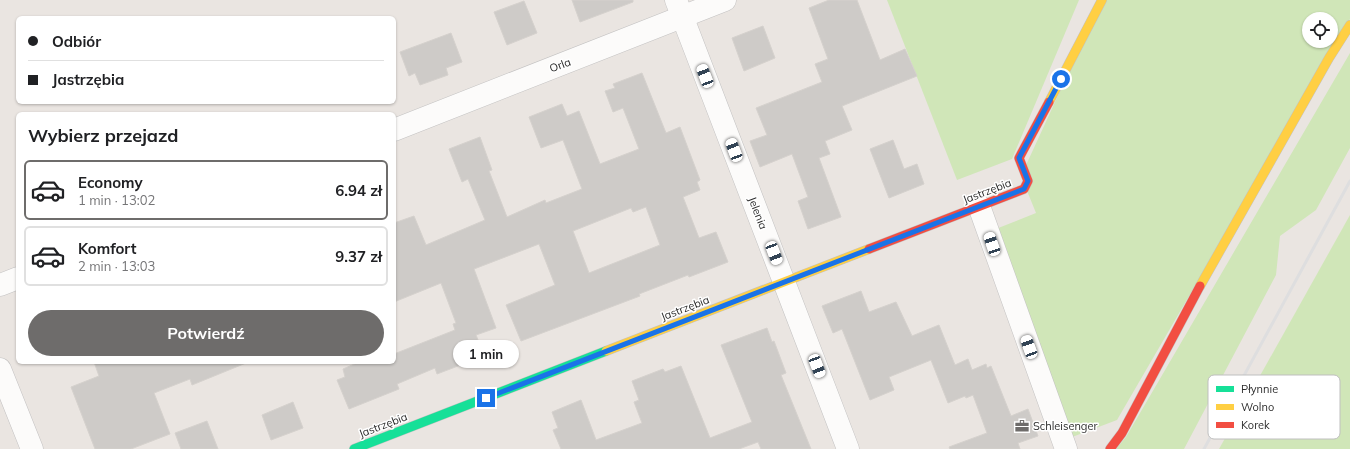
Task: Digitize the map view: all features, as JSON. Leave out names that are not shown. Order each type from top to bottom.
[{"type":"street","name":"Orla","points":[[396,129],[679,9],[725,0]]},
{"type":"street","name":"Jastrzębia","points":[[354,449],[1024,189],[1028,181],[1019,158],[1102,0]]},
{"type":"street","name":"Jelenia","points":[[679,9],[848,449]]},
{"type":"street","points":[[1110,449],[1122,433],[1204,279],[1329,58],[1350,25]]},
{"type":"street","points":[[979,206],[1066,449]]},
{"type":"street","points":[[0,285],[16,279]]},
{"type":"street","points":[[0,369],[32,449]]},
{"type":"green space","points":[[887,0],[1079,0],[1012,159],[957,180]]},
{"type":"green space","points":[[1102,0],[1350,0],[1350,19],[1338,40],[1338,12],[1302,12],[1302,48],[1333,48],[1117,420],[1059,442],[978,236],[1036,213],[1021,176]]},
{"type":"green space","points":[[1350,53],[1350,148],[1316,210],[1280,236],[1276,275],[1223,375],[1208,375],[1208,404],[1184,449],[1116,449],[1126,437]]},
{"type":"green space","points":[[1350,215],[1350,449],[1219,449],[1225,439],[1340,439],[1340,375],[1260,375]]},
{"type":"building","points":[[572,0],[633,0],[633,2],[580,22]]},
{"type":"building","points":[[829,0],[857,0],[880,60],[905,49],[917,76],[842,106],[852,130],[825,141],[830,154],[819,158],[841,217],[808,229],[798,201],[808,197],[792,154],[760,167],[750,141],[767,135],[756,108],[822,82],[815,64],[828,59],[809,8]]},
{"type":"building","points":[[524,1],[537,33],[507,45],[494,12]]},
{"type":"building","points":[[763,26],[775,58],[744,71],[732,38]]},
{"type":"building","points":[[451,33],[462,62],[446,68],[448,75],[420,85],[415,73],[409,76],[400,52]]},
{"type":"building","points":[[642,73],[666,133],[680,127],[700,180],[697,182],[700,190],[683,197],[699,238],[716,232],[728,262],[689,277],[688,275],[639,294],[640,296],[521,341],[506,305],[555,285],[539,244],[474,269],[496,328],[476,335],[481,347],[468,353],[471,361],[437,374],[435,368],[397,384],[399,389],[349,409],[337,380],[345,377],[343,369],[354,364],[396,364],[396,353],[455,330],[453,324],[456,323],[441,283],[396,301],[396,222],[414,216],[426,245],[485,220],[468,179],[462,182],[449,149],[480,137],[492,170],[489,171],[507,217],[545,200],[546,203],[582,189],[563,140],[541,148],[529,117],[562,104],[567,116],[579,111],[600,164],[639,149],[623,108],[613,112],[605,91],[615,88],[613,84]],"holes":[[[646,207],[660,245],[589,273],[573,231],[631,208],[633,212]]]},
{"type":"building","points":[[893,140],[904,169],[917,164],[924,184],[889,198],[870,149]]},
{"type":"building","points":[[861,291],[869,312],[896,302],[912,336],[939,325],[955,365],[968,359],[972,370],[986,364],[987,368],[991,366],[1011,416],[1028,409],[1038,436],[1018,443],[1020,449],[950,449],[949,447],[987,433],[973,395],[966,398],[965,396],[948,403],[931,360],[889,377],[894,390],[870,400],[842,329],[833,333],[822,306]]},
{"type":"building","points":[[767,328],[772,342],[774,341],[786,373],[781,375],[811,449],[761,449],[758,442],[739,449],[561,449],[553,430],[558,428],[552,412],[581,400],[596,440],[642,423],[634,402],[639,400],[632,381],[663,369],[665,372],[681,366],[710,438],[752,422],[721,345]]},
{"type":"building","points":[[95,364],[244,364],[192,385],[190,379],[154,393],[170,434],[131,449],[95,449],[71,387],[99,376]]},
{"type":"building","points":[[293,402],[303,428],[271,440],[262,415]]},
{"type":"building","points":[[207,421],[218,449],[181,449],[175,433]]},
{"type":"railway","points":[[1244,375],[1350,181]]},
{"type":"railway","points":[[1204,449],[1209,439]]},
{"type":"traffic: fast","points":[[354,449],[606,351]]},
{"type":"traffic: slow","points":[[1049,102],[1102,0]]},
{"type":"traffic: slow","points":[[1200,286],[1329,58],[1350,25]]},
{"type":"traffic: slow","points":[[606,351],[869,249]]},
{"type":"traffic: jam","points":[[869,249],[1024,189],[1028,181],[1019,158],[1049,102]]},
{"type":"traffic: jam","points":[[1110,449],[1122,433],[1200,286]]},
{"type":"place","name":"Schleisenger","points":[[1022,426]]},
{"type":"route","points":[[486,398],[1024,189],[1028,181],[1019,158],[1061,79]]}]
